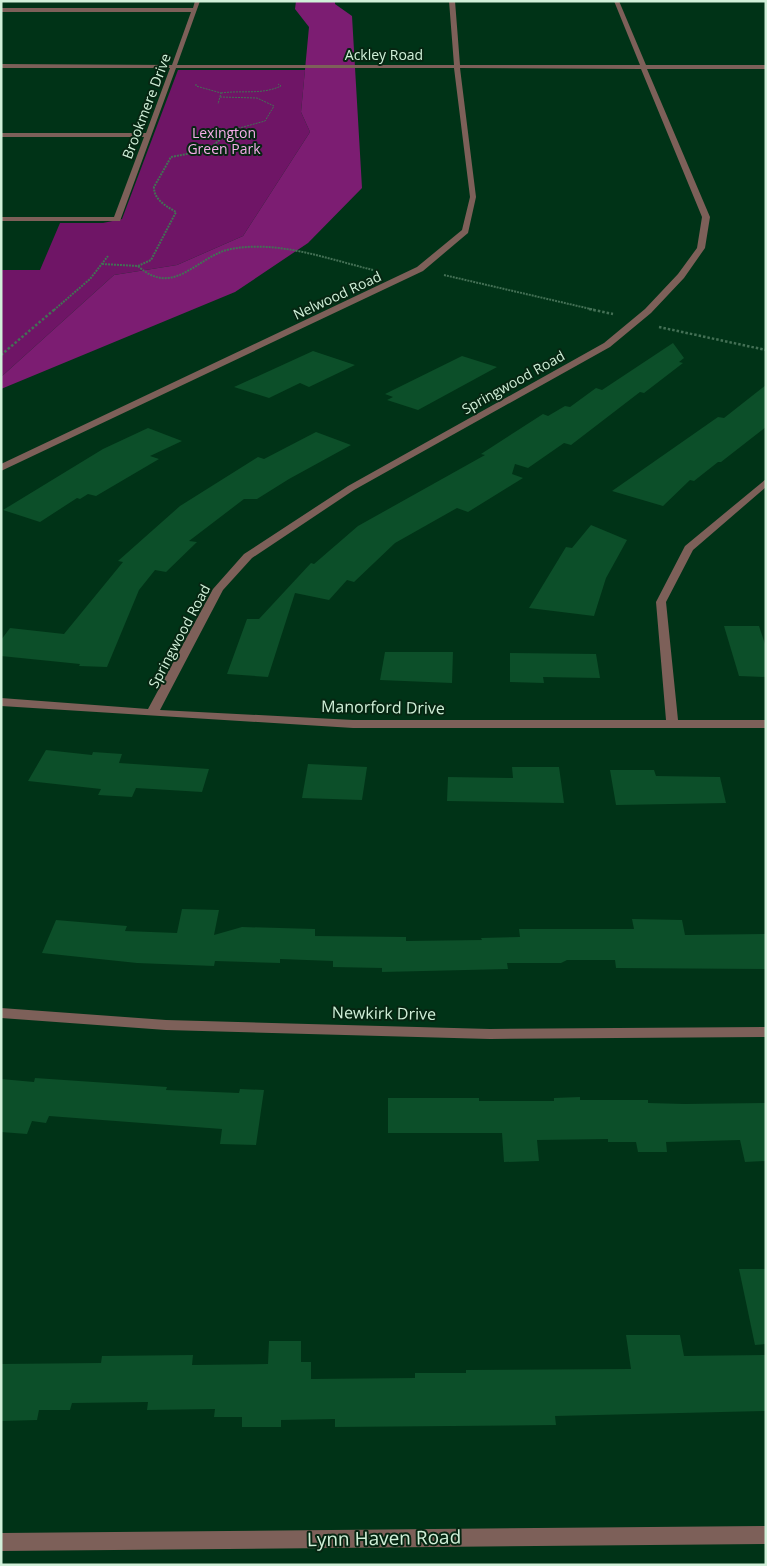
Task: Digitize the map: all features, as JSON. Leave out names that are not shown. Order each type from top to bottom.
[{"type":"street","name":"Brookmere Drive","points":[[1,220],[116,220],[146,135],[175,66],[198,1]]},
{"type":"street","name":"Nelwood Road","points":[[1,468],[420,269],[465,231],[472,197],[457,66],[452,1]]},
{"type":"street","name":"Springwood Road","points":[[152,713],[218,589],[248,556],[351,488],[607,345],[648,311],[681,276],[700,248],[706,218],[641,66],[616,1]]},
{"type":"street","points":[[1,10],[194,10]]},
{"type":"street","name":"Ackley Road","points":[[1,66],[766,67]]},
{"type":"street","points":[[1,135],[146,135]]},
{"type":"street","points":[[672,724],[661,602],[689,548],[766,482]]},
{"type":"street","name":"Manorford Drive","points":[[1,702],[152,713],[353,724],[766,724]]},
{"type":"street","name":"Newkirk Drive","points":[[1,1013],[166,1025],[490,1034],[766,1032]]},
{"type":"street","name":"Lynn Haven Road","points":[[1,1542],[766,1535]]},
{"type":"path","points":[[102,264],[138,266],[154,257],[175,215],[173,209],[161,203],[154,192],[168,159],[174,155],[208,150],[232,130],[265,121],[274,106],[269,101],[242,98],[220,98],[218,104]]},
{"type":"path","points":[[138,266],[149,274],[171,279],[190,273],[214,254],[232,248],[250,247],[283,250],[380,271]]},
{"type":"path","points":[[1,355],[90,279],[108,256]]},
{"type":"path","points":[[436,273],[613,314]]},
{"type":"path","points":[[656,326],[766,350]]},
{"type":"green space","name":"Lexington Green Park","points":[[178,70],[305,70],[301,112],[310,132],[243,236],[177,265],[114,275],[1,377],[1,270],[40,270],[60,223],[103,223],[122,219]]},
{"type":"shaded area","points":[[296,1],[335,1],[335,4],[352,16],[362,188],[308,243],[235,292],[1,389],[1,377],[114,275],[177,265],[243,236],[310,132],[301,112],[309,27],[295,9]]},
{"type":"building","points":[[673,343],[684,358],[679,362],[683,363],[644,393],[640,392],[571,445],[564,443],[528,468],[515,464],[512,474],[523,478],[468,512],[457,508],[395,543],[354,582],[347,580],[329,600],[295,593],[268,677],[227,674],[247,619],[259,619],[311,563],[314,564],[358,526],[485,455],[481,454],[543,414],[548,416],[565,406],[570,407],[596,388],[602,390]]},
{"type":"building","points":[[313,351],[355,365],[309,387],[300,383],[269,398],[234,387]]},
{"type":"building","points":[[462,356],[497,367],[418,410],[387,400],[393,397],[385,394]]},
{"type":"building","points":[[766,385],[766,427],[694,481],[690,480],[663,506],[612,491],[718,417],[724,418]]},
{"type":"building","points":[[148,428],[182,441],[150,456],[159,459],[96,496],[88,494],[80,499],[77,498],[40,522],[3,510],[103,449]]},
{"type":"building","points":[[316,432],[351,445],[257,499],[244,499],[189,541],[197,542],[166,572],[155,570],[139,590],[107,667],[79,666],[80,664],[1,656],[1,640],[10,628],[64,634],[123,562],[118,561],[180,506],[258,457],[264,459]]},
{"type":"building","points":[[591,525],[627,540],[606,578],[594,616],[529,608],[566,547],[572,548]]},
{"type":"building","points":[[724,626],[759,626],[766,647],[766,677],[739,676]]},
{"type":"building","points":[[385,652],[453,652],[452,683],[380,680]]},
{"type":"building","points":[[510,653],[596,654],[600,678],[543,677],[544,683],[510,682]]},
{"type":"building","points":[[46,750],[92,755],[93,752],[122,754],[119,763],[209,769],[202,792],[136,788],[132,797],[98,795],[101,789],[28,781]]},
{"type":"building","points":[[308,764],[367,767],[362,800],[302,798]]},
{"type":"building","points":[[512,767],[559,767],[564,803],[447,801],[448,777],[513,778]]},
{"type":"building","points":[[610,770],[654,770],[656,776],[720,777],[726,803],[616,805]]},
{"type":"building","points":[[182,909],[219,910],[214,935],[242,927],[315,929],[315,936],[406,937],[406,941],[482,940],[481,938],[520,937],[519,929],[634,929],[632,919],[682,920],[685,935],[766,934],[766,969],[616,968],[615,960],[567,960],[561,963],[507,963],[508,969],[382,972],[382,968],[333,967],[333,961],[280,959],[280,963],[215,961],[214,966],[137,963],[42,953],[56,920],[127,926],[125,931],[177,933]]},
{"type":"building","points":[[35,1078],[167,1087],[166,1090],[239,1093],[240,1089],[264,1090],[256,1145],[220,1144],[222,1129],[49,1116],[46,1123],[32,1121],[27,1134],[1,1132],[1,1079],[34,1082]]},
{"type":"building","points":[[580,1097],[580,1100],[648,1100],[648,1103],[766,1103],[766,1161],[745,1162],[740,1140],[666,1142],[667,1152],[638,1152],[636,1142],[608,1142],[608,1139],[537,1140],[539,1161],[504,1162],[502,1133],[388,1133],[388,1098],[479,1098],[479,1101],[554,1101],[554,1098]]},
{"type":"building","points":[[739,1269],[766,1269],[766,1344],[755,1345]]},
{"type":"building","points":[[626,1335],[680,1335],[684,1356],[766,1355],[766,1411],[555,1416],[556,1425],[335,1427],[335,1419],[281,1420],[281,1427],[242,1427],[242,1417],[214,1417],[215,1409],[147,1410],[148,1402],[72,1403],[70,1410],[39,1410],[37,1420],[1,1421],[1,1364],[101,1363],[102,1356],[193,1355],[192,1365],[268,1364],[269,1341],[301,1341],[301,1362],[311,1362],[311,1379],[415,1378],[415,1373],[466,1373],[466,1370],[631,1369]]}]
